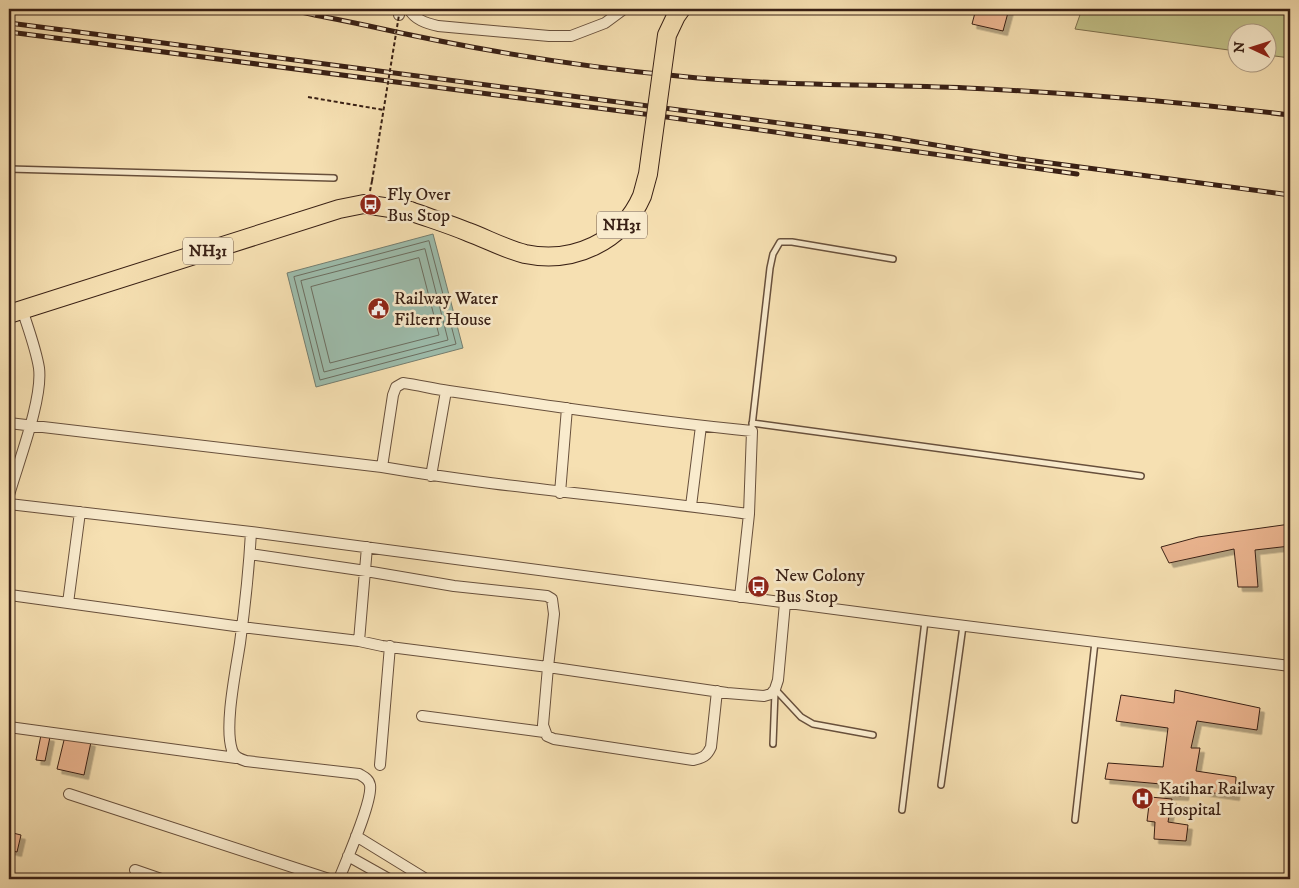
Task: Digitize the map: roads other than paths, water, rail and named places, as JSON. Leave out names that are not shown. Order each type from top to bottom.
[{"type":"highway","name":"NH31","points":[[15,312],[339,208],[364,204],[410,211],[524,253],[543,256],[563,256],[597,245],[621,227],[632,213],[642,195],[648,174],[667,35],[681,9]]},
{"type":"street","points":[[403,11],[425,23],[438,26],[549,36],[572,36],[605,23],[624,9]]},
{"type":"street","points":[[9,495],[39,384],[39,368],[15,312]]},
{"type":"street","points":[[382,467],[393,396],[396,387],[404,383],[566,408],[701,426],[752,427],[749,514],[740,596]]},
{"type":"street","points":[[431,476],[446,390]]},
{"type":"street","points":[[560,493],[566,408]]},
{"type":"street","points":[[9,423],[382,467],[431,476],[560,493],[691,506],[749,514]]},
{"type":"street","points":[[691,506],[701,426]]},
{"type":"street","points":[[9,504],[251,532],[963,626],[1290,666]]},
{"type":"street","points":[[68,603],[80,512]]},
{"type":"street","points":[[236,758],[232,751],[230,733],[231,705],[242,627],[251,532]]},
{"type":"street","points":[[359,641],[367,547]]},
{"type":"street","points":[[250,554],[454,586],[547,596],[552,599],[554,614],[542,725],[547,736],[554,739],[693,760],[702,758],[711,747],[717,691]]},
{"type":"street","points":[[10,595],[764,696],[771,694],[778,680],[785,603]]},
{"type":"street","points":[[380,765],[390,646]]},
{"type":"street","points":[[422,716],[544,732]]},
{"type":"street","points":[[9,727],[236,758],[246,762],[359,774],[366,777],[370,783],[370,794],[339,879]]},
{"type":"street","points":[[69,794],[329,879]]},
{"type":"street","points":[[356,836],[426,879]]},
{"type":"street","points":[[348,856],[389,879]]},
{"type":"street","points":[[134,870],[161,879]]},
{"type":"lane","points":[[9,170],[334,178]]},
{"type":"lane","points":[[893,259],[792,242],[780,242],[773,254],[770,268],[752,427],[1141,476]]},
{"type":"lane","points":[[902,810],[925,621]]},
{"type":"lane","points":[[941,785],[963,626]]},
{"type":"lane","points":[[1075,820],[1095,641]]},
{"type":"lane","points":[[775,689],[801,717],[813,724],[873,735]]},
{"type":"lane","points":[[773,744],[775,689]]},
{"type":"water","points":[[433,234],[463,348],[316,387],[287,273]]},
{"type":"railway","points":[[289,9],[484,49],[561,62],[639,72],[750,82],[1048,92],[1129,98],[1290,115]]},
{"type":"railway","points":[[9,23],[887,137],[1020,159],[1290,195]]},
{"type":"railway","points":[[9,32],[652,115],[1077,174]]},
{"type":"place","name":"Fly Over Bus Stop","points":[[371,205]]},
{"type":"place","name":"Railway Water Filterr House","points":[[378,309]]},
{"type":"place","name":"New Colony Bus Stop","points":[[759,586]]},
{"type":"place","name":"Katihar Railway Hospital","points":[[1143,799]]}]
